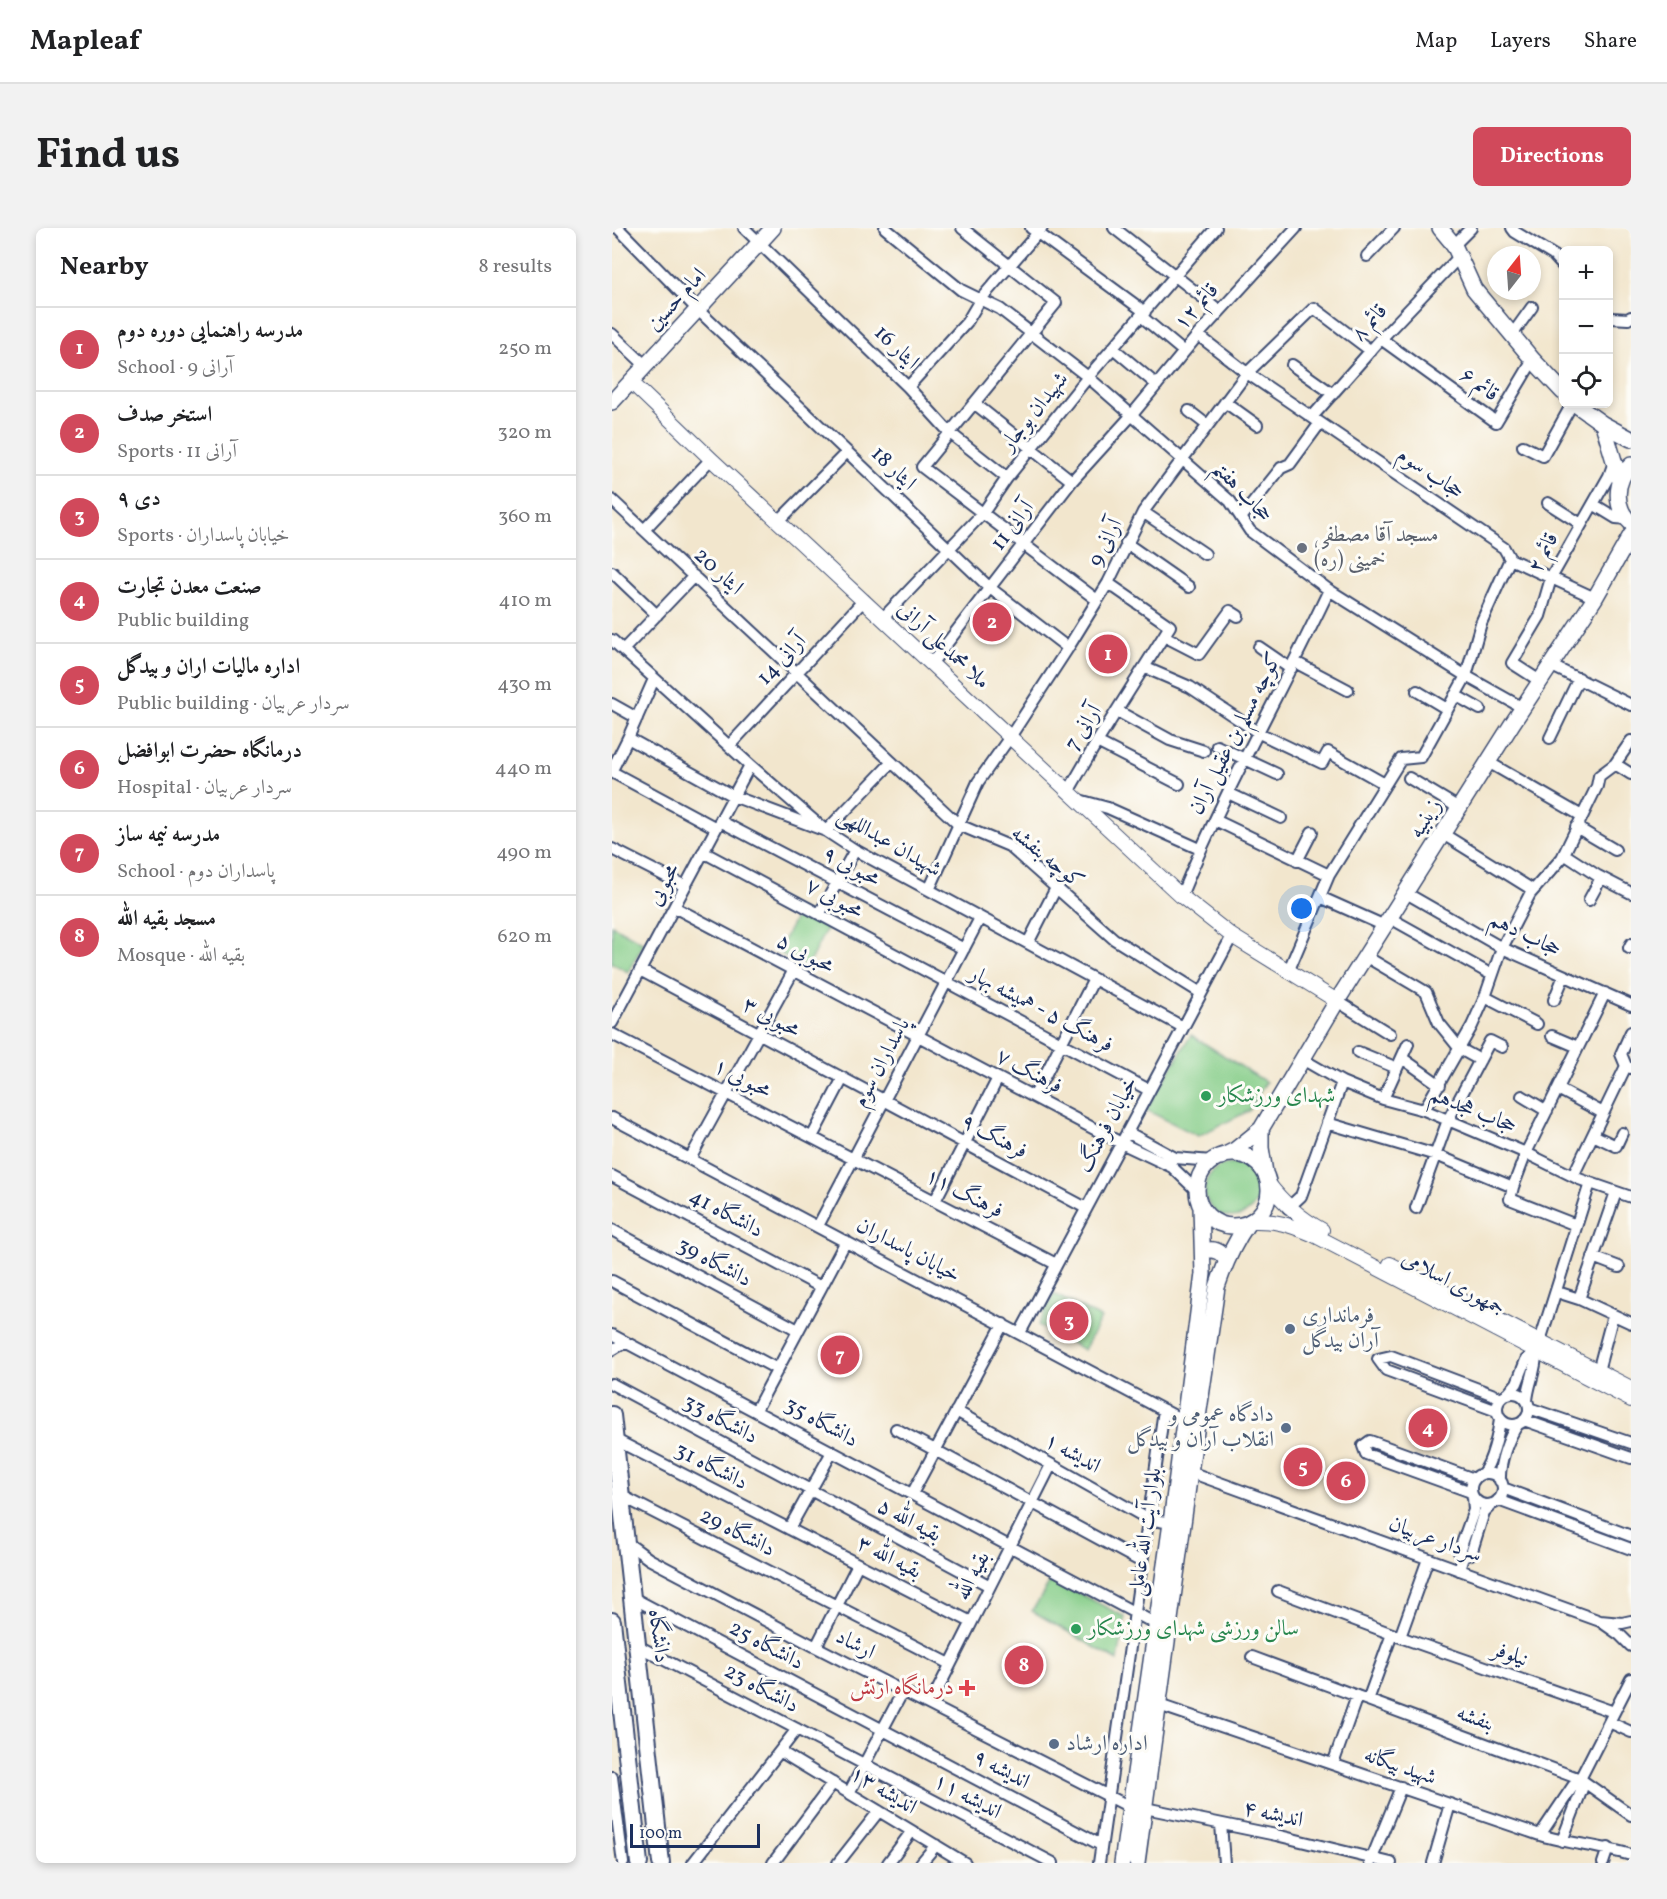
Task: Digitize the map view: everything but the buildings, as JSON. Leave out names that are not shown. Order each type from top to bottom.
[{"type":"main road","name":"امام حسین","points":[[612,402],[773,228]]},
{"type":"main road","points":[[1440,228],[1456,251],[1474,289],[1559,388]]},
{"type":"main road","points":[[1579,408],[1603,424],[1630,437]]},
{"type":"main road","points":[[1603,424],[1620,481],[1618,498],[1621,509],[1629,521]]},
{"type":"main road","points":[[1620,481],[1631,465]]},
{"type":"main road","name":"زینبیه","points":[[1216,1159],[1235,1150],[1261,1129],[1365,956],[1594,598],[1631,535]]},
{"type":"main road","points":[[1261,1129],[1261,1148],[1269,1193],[1266,1205],[1259,1216],[1250,1222],[1236,1226],[1225,1225],[1215,1221],[1201,1207],[1197,1191],[1200,1176],[1216,1159],[1240,1155],[1250,1159],[1266,1178]]},
{"type":"main road","name":"بلوار آیت‌ الله عاملی","points":[[1137,1863],[1138,1808],[1156,1624],[1203,1274],[1201,1207]]},
{"type":"main road","name":"بلوار آیت‌ الله عاملی","points":[[1122,1863],[1138,1808],[1159,1705],[1217,1287],[1226,1260],[1250,1222]]},
{"type":"main road","points":[[1203,1252],[1216,1250],[1223,1254],[1226,1260]]},
{"type":"main road","name":"دانشگاه","points":[[612,1415],[661,1863]]},
{"type":"main road","name":"دانشگاه","points":[[612,1620],[639,1863]]},
{"type":"street","name":"ایثار 18","points":[[618,228],[698,310],[948,549],[990,588],[1068,648]]},
{"type":"street","name":"ایثار 16","points":[[744,228],[908,387],[950,433],[1007,478]]},
{"type":"street","name":"حجاب هفتم","points":[[885,228],[961,290],[1000,309],[1088,377],[1230,501],[1250,531],[1329,590],[1466,676],[1523,708]]},
{"type":"street","points":[[962,228],[1056,303],[922,467],[1097,600]]},
{"type":"street","points":[[1114,228],[1220,311]]},
{"type":"street","name":"شهیدان بوجار","points":[[883,618],[983,513],[1007,478],[1088,377],[1216,228]]},
{"type":"street","name":"قائم ۱۲","points":[[1131,416],[1198,335],[1296,228]]},
{"type":"street","points":[[1367,256],[1394,228]]},
{"type":"street","name":"قائم ۸","points":[[1241,518],[1281,468],[1290,464],[1333,394],[1456,251],[1472,228]]},
{"type":"street","points":[[1512,228],[1553,255],[1559,262]]},
{"type":"street","points":[[908,387],[967,322],[980,300],[1037,230],[1143,314],[1184,352]]},
{"type":"street","name":"آرانی 9","points":[[929,890],[978,782],[1010,737],[1108,583],[1143,512],[1247,374],[1314,308],[1371,351]]},
{"type":"street","points":[[1512,335],[1532,308]]},
{"type":"street","points":[[1613,318],[1631,317]]},
{"type":"street","points":[[612,334],[646,366]]},
{"type":"street","name":"حجاب سوم","points":[[1198,335],[1247,374],[1504,548],[1510,559],[1594,598]]},
{"type":"street","name":"قائم ۶","points":[[1381,339],[1496,422],[1533,360]]},
{"type":"street","points":[[1113,348],[1157,385]]},
{"type":"street","points":[[1292,365],[1333,394]]},
{"type":"street","name":"ملا محمدعلی آرانی","points":[[631,382],[1180,896],[1232,936],[1337,1001]]},
{"type":"street","points":[[1226,402],[1257,425]]},
{"type":"street","points":[[974,403],[1072,481]]},
{"type":"street","points":[[1523,446],[1544,456],[1571,408]]},
{"type":"street","points":[[1189,411],[1207,425]]},
{"type":"street","name":"آرانی 11","points":[[931,664],[1072,481],[1131,416]]},
{"type":"street","points":[[779,521],[847,452]]},
{"type":"street","points":[[644,530],[711,459]]},
{"type":"street","name":"قائم ۲","points":[[1540,681],[1512,663],[1540,616],[1551,578],[1609,476],[1614,461]]},
{"type":"street","name":"ایثار 20","points":[[612,500],[797,672]]},
{"type":"street","points":[[1548,503],[1581,524]]},
{"type":"street","points":[[1593,504],[1616,518],[1629,521]]},
{"type":"street","points":[[1143,512],[1205,554]]},
{"type":"street","points":[[1126,543],[1189,587]]},
{"type":"street","points":[[1288,972],[1329,875],[1401,759],[1420,757],[1466,676],[1481,623],[1510,559]]},
{"type":"street","points":[[612,572],[657,615]]},
{"type":"street","points":[[623,650],[694,576]]},
{"type":"street","points":[[1108,583],[1170,626],[1164,636],[1199,654],[1230,611],[1238,616]]},
{"type":"street","name":"کوچه مسلم بن عقیل آران","points":[[1180,896],[1200,849],[1329,590]]},
{"type":"street","name":"آرانی 14","points":[[729,746],[864,600]]},
{"type":"street","name":"آرانی 7","points":[[1072,796],[1097,742],[1146,668],[1164,636]]},
{"type":"street","name":"شهیدان عبداللهی","points":[[612,640],[826,831],[855,850],[1183,1027]]},
{"type":"street","points":[[1259,647],[1293,666],[1348,690]]},
{"type":"street","points":[[1550,665],[1631,705]]},
{"type":"street","points":[[1146,668],[1190,687],[1259,733],[1322,763],[1328,752],[1385,784]]},
{"type":"street","name":"کوچه بنفشه","points":[[797,672],[959,825],[1009,846],[1114,939],[1201,993]]},
{"type":"street","points":[[1550,738],[1579,678]]},
{"type":"street","points":[[612,771],[654,679]]},
{"type":"street","points":[[1417,692],[1447,709]]},
{"type":"street","points":[[1455,695],[1480,709]]},
{"type":"street","points":[[612,704],[637,717]]},
{"type":"street","points":[[1117,711],[1170,740],[1204,751]]},
{"type":"street","points":[[628,738],[733,796],[826,831],[892,762]]},
{"type":"street","points":[[1424,1110],[1460,1049],[1485,998],[1502,948],[1533,890],[1564,854],[1597,786],[1599,776],[1615,764],[1631,741]]},
{"type":"street","points":[[1097,742],[1179,784]]},
{"type":"street","points":[[1217,746],[1278,774]]},
{"type":"street","points":[[1488,762],[1582,816]]},
{"type":"street","points":[[1615,764],[1631,774]]},
{"type":"street","name":"محبوبی","points":[[612,1023],[750,765]]},
{"type":"street","name":"محبوبی ۹","points":[[612,771],[838,882],[964,949]]},
{"type":"street","points":[[1409,778],[1459,808]]},
{"type":"street","points":[[1228,793],[1281,818]]},
{"type":"street","points":[[1072,796],[1108,808],[1200,849]]},
{"type":"street","points":[[1215,820],[1329,875]]},
{"type":"street","points":[[1576,827],[1615,850]]},
{"type":"street","points":[[1297,861],[1312,832]]},
{"type":"street","points":[[1443,834],[1533,890]]},
{"type":"street","points":[[612,849],[685,886]]},
{"type":"street","points":[[820,913],[855,850]]},
{"type":"street","name":"محبوبی ۷","points":[[704,852],[947,981]]},
{"type":"street","points":[[1564,854],[1598,876],[1631,893]]},
{"type":"street","points":[[1589,900],[1601,878],[1598,876]]},
{"type":"street","points":[[1028,943],[1056,888]]},
{"type":"street","name":"حجاب دهم","points":[[1406,893],[1502,948],[1631,1005]]},
{"type":"street","points":[[1320,897],[1388,922],[1492,975]]},
{"type":"street","name":"محبوبی ۵","points":[[674,907],[918,1036]]},
{"type":"street","name":"پاسداران سوم","points":[[818,1226],[980,918]]},
{"type":"street","name":"خیابان فرهنگ","points":[[1020,1332],[1232,936]]},
{"type":"street","points":[[1365,956],[1426,992],[1438,1023],[1460,1049],[1480,1060]]},
{"type":"street","name":"محبوبی ۳","points":[[640,970],[884,1100]]},
{"type":"street","points":[[690,1159],[794,970]]},
{"type":"street","points":[[1554,1000],[1564,976]]},
{"type":"street","points":[[1034,1097],[1094,979]]},
{"type":"street","name":"فرهنگ ۵ - همیشه بهار","points":[[947,981],[1149,1090]]},
{"type":"street","points":[[1576,1224],[1510,1199],[1526,1153],[1605,993]]},
{"type":"street","points":[[1485,998],[1537,1024]]},
{"type":"street","points":[[1337,1001],[1390,1034]]},
{"type":"street","points":[[1573,1176],[1628,1067],[1621,1054],[1631,1032]]},
{"type":"street","name":"محبوبی ۱","points":[[612,1034],[853,1159]]},
{"type":"street","name":"فرهنگ ۷","points":[[918,1036],[1121,1143],[1172,1167],[1197,1191]]},
{"type":"street","points":[[1552,1036],[1578,1047]]},
{"type":"street","points":[[1416,1208],[1448,1120],[1490,1041],[1502,1047]]},
{"type":"street","points":[[1383,1099],[1408,1044]]},
{"type":"street","points":[[1358,1052],[1399,1063],[1440,1085]]},
{"type":"street","name":"حجاب هجدهم","points":[[1302,1059],[1342,1082],[1383,1099],[1424,1110],[1526,1153],[1573,1176],[1631,1197]]},
{"type":"street","points":[[812,1137],[843,1078]]},
{"type":"street","points":[[935,1201],[998,1078]]},
{"type":"street","points":[[1288,1208],[1301,1196],[1342,1082]]},
{"type":"street","points":[[1558,1089],[1603,1113]]},
{"type":"street","points":[[1521,1096],[1547,1111]]},
{"type":"street","name":"فرهنگ ۹","points":[[884,1100],[1086,1208]]},
{"type":"street","name":"خیابان پاسداران","points":[[612,1118],[1020,1332],[1184,1421]]},
{"type":"street","points":[[1327,1123],[1436,1155],[1513,1186]]},
{"type":"street","points":[[1127,1132],[1175,1158],[1216,1159]]},
{"type":"street","points":[[1593,1135],[1616,1146],[1622,1133]]},
{"type":"street","name":"فرهنگ ۱۱","points":[[853,1159],[1056,1264]]},
{"type":"street","name":"دانشگاه 41","points":[[612,1176],[821,1287]]},
{"type":"street","name":"جمهوری اسلامی","points":[[1266,1178],[1288,1208],[1309,1223],[1631,1400]]},
{"type":"street","points":[[1462,1557],[1471,1554],[1485,1512],[1495,1502],[1502,1484],[1500,1471],[1513,1431],[1521,1422],[1528,1404],[1528,1387],[1536,1363],[1538,1347],[1590,1183]]},
{"type":"street","points":[[1579,1299],[1616,1192]]},
{"type":"street","name":"جمهوری اسلامی","points":[[1250,1222],[1269,1220],[1285,1223],[1312,1234],[1538,1347],[1598,1371],[1631,1388]]},
{"type":"street","name":"دانشگاه 39","points":[[612,1230],[798,1330]]},
{"type":"street","points":[[756,1410],[846,1241]]},
{"type":"street","points":[[1593,1257],[1618,1267]]},
{"type":"street","points":[[612,1281],[777,1369]]},
{"type":"street","points":[[1557,1292],[1579,1299],[1631,1323]]},
{"type":"street","points":[[1598,1371],[1613,1315]]},
{"type":"street","points":[[912,1494],[1003,1324]]},
{"type":"street","name":"دانشگاه 35","points":[[612,1335],[1156,1624]]},
{"type":"street","points":[[612,1350],[622,1344],[629,1344]]},
{"type":"street","points":[[1459,1570],[1462,1557],[1459,1552],[1474,1510],[1472,1494],[1478,1477],[1487,1468],[1505,1396],[1517,1383],[1526,1360],[1538,1347]]},
{"type":"street","points":[[1631,1443],[1528,1404],[1519,1394],[1505,1396],[1391,1356],[1378,1359],[1386,1370],[1499,1414],[1508,1424],[1521,1422],[1631,1458]]},
{"type":"street","name":"دانشگاه 33","points":[[612,1384],[811,1490]]},
{"type":"street","points":[[1099,1863],[1164,1410]]},
{"type":"street","name":"اندیشه ۱","points":[[956,1411],[1148,1519],[1171,1523]]},
{"type":"street","points":[[896,1429],[1142,1562]]},
{"type":"street","name":"دانشگاه 31","points":[[615,1439],[789,1529]]},
{"type":"street","points":[[1631,1536],[1502,1484],[1492,1474],[1478,1477],[1370,1441],[1363,1446],[1366,1454],[1472,1494],[1481,1504],[1495,1502],[1631,1549]]},
{"type":"street","points":[[789,1529],[832,1452]]},
{"type":"street","name":"بقیه الله","points":[[930,1705],[1051,1464]]},
{"type":"street","name":"سردار عربیان","points":[[1190,1472],[1600,1621]]},
{"type":"street","name":"بقیه الله ۵","points":[[811,1490],[990,1586]]},
{"type":"street","name":"دانشگاه 29","points":[[620,1495],[950,1664]]},
{"type":"street","name":"بقیه الله ۳","points":[[789,1529],[971,1622]]},
{"type":"street","name":"ارشاد","points":[[626,1542],[649,1559],[816,1647],[1108,1796],[1138,1808]]},
{"type":"street","points":[[1333,1764],[1362,1698],[1396,1636],[1428,1558]]},
{"type":"street","points":[[629,1572],[636,1563],[649,1559]]},
{"type":"street","points":[[816,1647],[858,1564]]},
{"type":"street","name":"نیلوفر","points":[[1278,1591],[1612,1717],[1631,1732]]},
{"type":"street","name":"دانشگاه 25","points":[[631,1597],[883,1730]]},
{"type":"street","points":[[1600,1621],[1622,1623],[1631,1621]]},
{"type":"street","points":[[1600,1621],[1631,1646]]},
{"type":"street","name":"دانشگاه 23","points":[[638,1646],[864,1765]]},
{"type":"street","name":"بنفشه","points":[[1252,1657],[1580,1779],[1631,1815]]},
{"type":"street","points":[[640,1672],[664,1660]]},
{"type":"street","points":[[1540,1835],[1580,1779],[1631,1679]]},
{"type":"street","points":[[849,1793],[903,1691]]},
{"type":"street","name":"شهید بیگانه","points":[[1159,1705],[1540,1835],[1608,1848],[1631,1856]]},
{"type":"street","points":[[693,1863],[797,1729]]},
{"type":"street","name":"اندیشه ۹","points":[[883,1730],[1101,1845]]},
{"type":"street","name":"اندیشه ۱۳","points":[[781,1752],[965,1863]]},
{"type":"street","name":"اندیشه ۱۱","points":[[864,1765],[1053,1863]]},
{"type":"street","points":[[612,1777],[623,1863]]},
{"type":"street","points":[[1562,1841],[1582,1789],[1580,1779]]},
{"type":"street","points":[[773,1863],[833,1783]]},
{"type":"street","points":[[1371,1860],[1401,1787]]},
{"type":"street","points":[[1432,1863],[1450,1804]]},
{"type":"street","name":"اندیشه ۴","points":[[1138,1808],[1221,1824],[1391,1863]]},
{"type":"street","points":[[838,1863],[879,1811]]},
{"type":"street","points":[[1221,1824],[1224,1863]]},
{"type":"street","points":[[888,1863],[912,1831]]},
{"type":"street","points":[[921,1863],[936,1845]]},
{"type":"street","points":[[1603,1863],[1608,1848]]},
{"type":"green space","points":[[800,909],[828,925],[807,967],[777,952]]},
{"type":"green space","points":[[612,925],[644,943],[628,972],[612,963]]},
{"type":"green space","name":"شهدای ورزشکار","points":[[1191,1035],[1266,1082],[1249,1111],[1198,1136],[1146,1110]]},
{"type":"green space","points":[[1232,1163],[1242,1165],[1251,1171],[1257,1180],[1259,1190],[1257,1200],[1251,1209],[1242,1215],[1232,1217],[1222,1215],[1213,1209],[1207,1200],[1205,1190],[1207,1180],[1213,1171],[1222,1165]]},
{"type":"green space","points":[[1054,1294],[1101,1318],[1084,1350],[1038,1325]]},
{"type":"green space","points":[[1052,1579],[1125,1617],[1118,1661],[1032,1611]]},
{"type":"place","name":"مسجد آقا مصطفی خمینی (ره)","points":[[1302,548]]},
{"type":"place","name":"استخر صدف","points":[[992,622]]},
{"type":"place","name":"مدرسه راهنمایی دوره دوم","points":[[1108,654]]},
{"type":"place","name":"شهدای ورزشکار","points":[[1206,1096]]},
{"type":"place","name":"۹ دی","points":[[1069,1321]]},
{"type":"place","name":"فرمانداری آران بیدگل","points":[[1290,1329]]},
{"type":"place","name":"مدرسه نیمه ساز","points":[[840,1355]]},
{"type":"place","name":"دادگاه عمومی و انقلاب آران و بیدگل","points":[[1286,1428]]},
{"type":"place","name":"صنعت معدن تجارت","points":[[1428,1428]]},
{"type":"place","name":"اداره مالیات اران و بیدگل","points":[[1303,1467]]},
{"type":"place","name":"درمانگاه حضرت ابوافضل","points":[[1346,1481]]},
{"type":"place","name":"سالن ورزشی شهدای ورزشکار","points":[[1076,1629]]},
{"type":"place","name":"مسجد بقیه الله","points":[[1024,1665]]},
{"type":"place","name":"درمانگاه ارتش","points":[[967,1688]]},
{"type":"place","name":"اداره ارشاد","points":[[1054,1744]]}]
